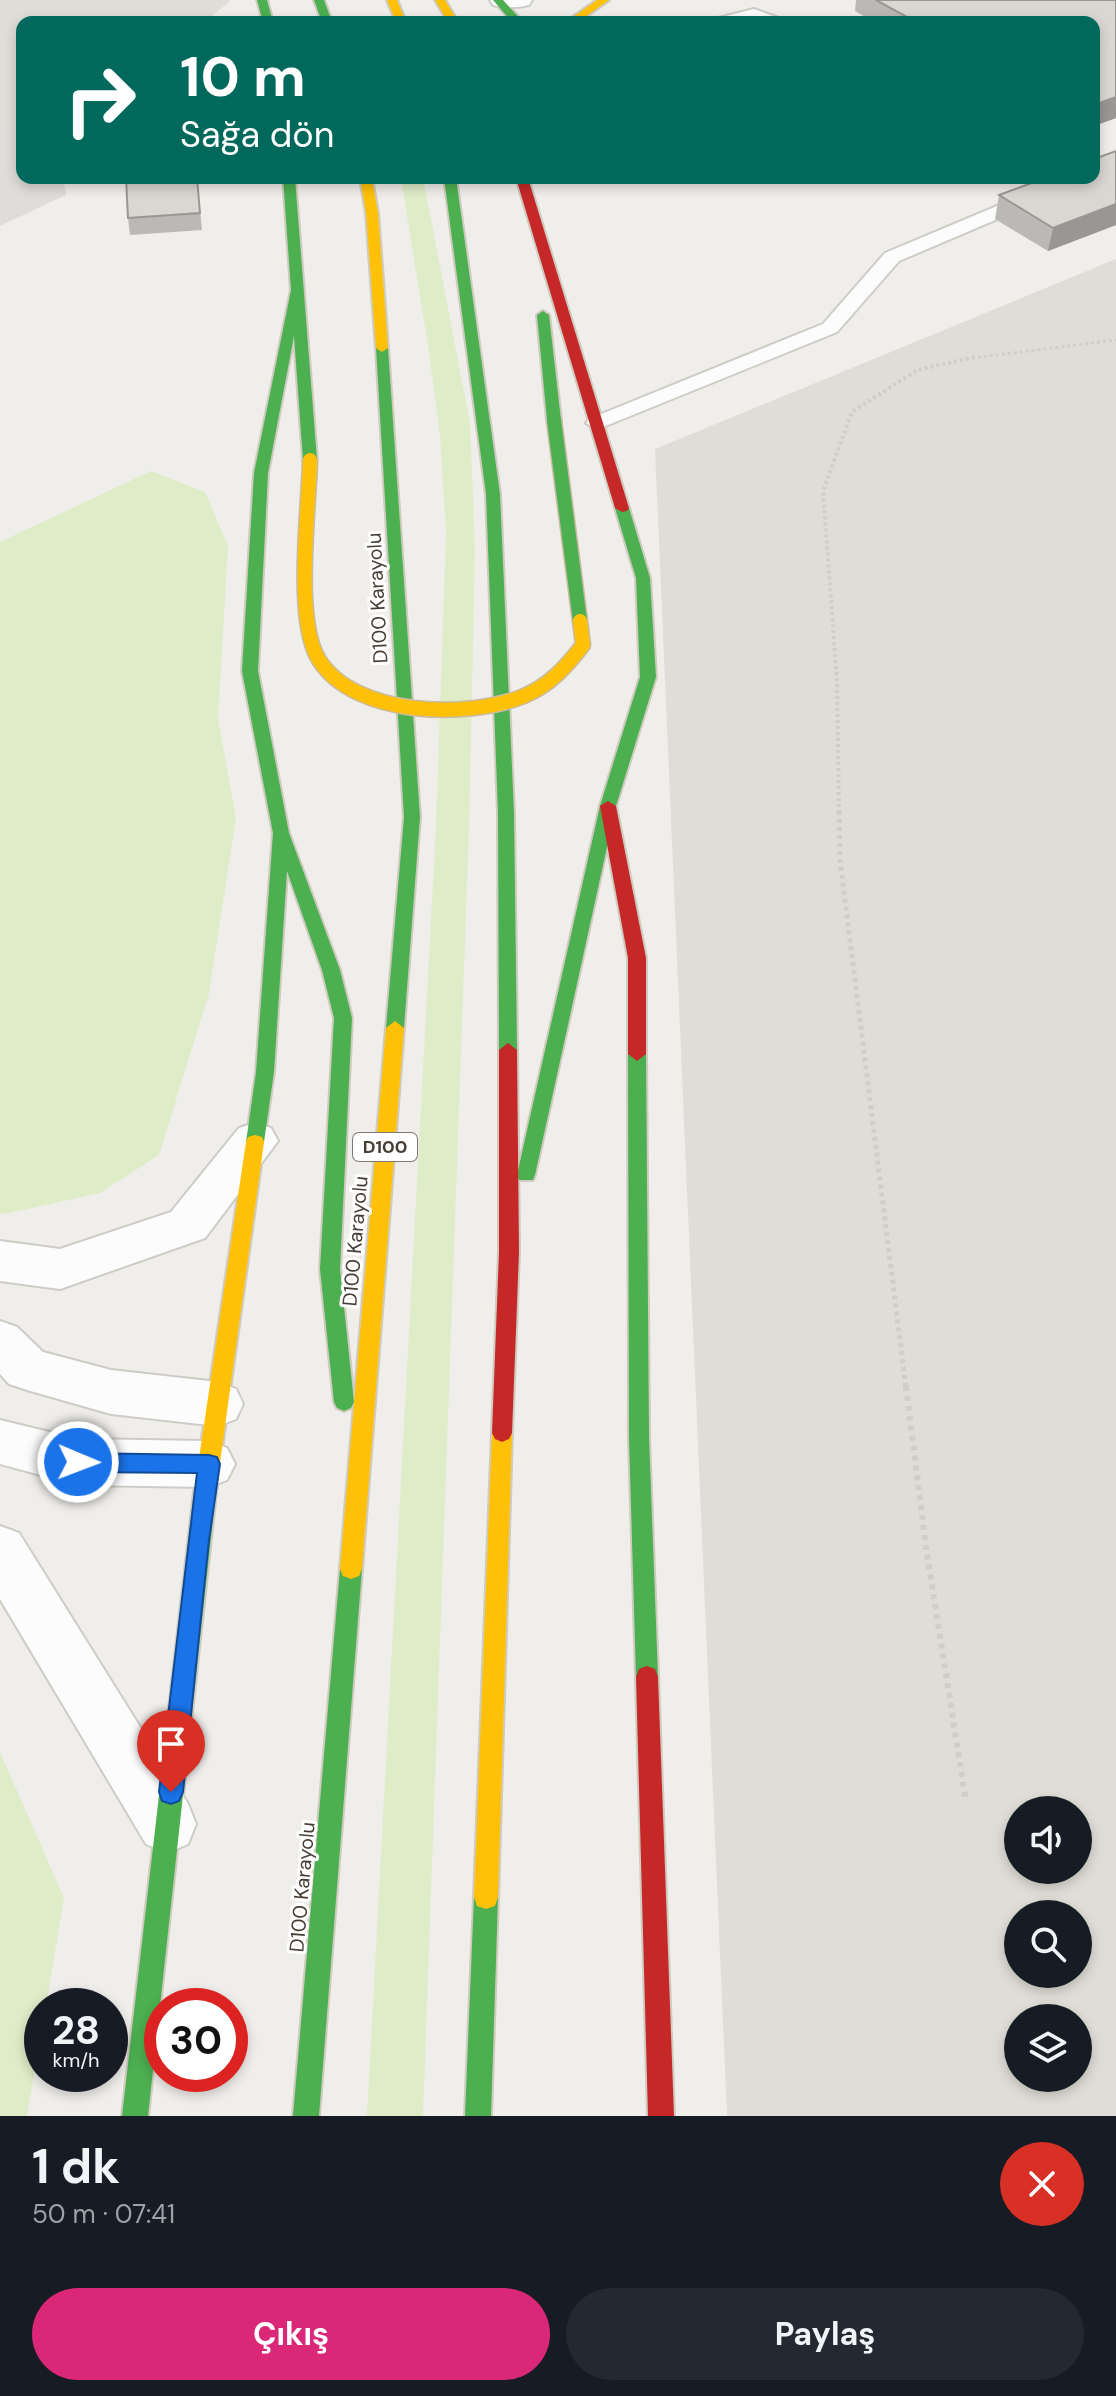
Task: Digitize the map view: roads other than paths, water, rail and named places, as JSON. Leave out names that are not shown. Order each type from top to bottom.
[{"type":"main road","points":[[500,0],[513,16]]},
{"type":"main road","points":[[580,16],[604,0]]},
{"type":"main road","points":[[289,184],[310,460],[307,641],[317,659],[337,681],[370,698],[423,710],[484,709],[533,691],[556,678],[575,661],[583,645],[531,205]]},
{"type":"main road","name":"D100 Karayolu","points":[[306,2116],[412,817],[390,445],[372,213],[367,184]]},
{"type":"main road","points":[[451,184],[493,494],[506,813],[509,1252],[478,2116]]},
{"type":"main road","points":[[509,1252],[608,806],[648,677],[643,578],[524,184]]},
{"type":"main road","points":[[298,287],[261,473],[250,671],[281,833],[331,970],[343,1018],[330,1269],[355,1510]]},
{"type":"main road","points":[[608,806],[637,958],[639,1437],[661,2116]]},
{"type":"main road","points":[[135,2116],[198,1540],[265,1072],[281,833]]},
{"type":"street","points":[[500,0],[520,0]]},
{"type":"street","points":[[0,1261],[60,1269],[188,1225],[255,1141]]},
{"type":"street","points":[[0,1342],[27,1369],[111,1392],[218,1404]]},
{"type":"street","points":[[0,1442],[78,1462],[209,1464]]},
{"type":"street","points":[[0,1550],[167,1824]]},
{"type":"lane","points":[[596,423],[830,328],[892,257],[1041,194],[1049,184]]}]
